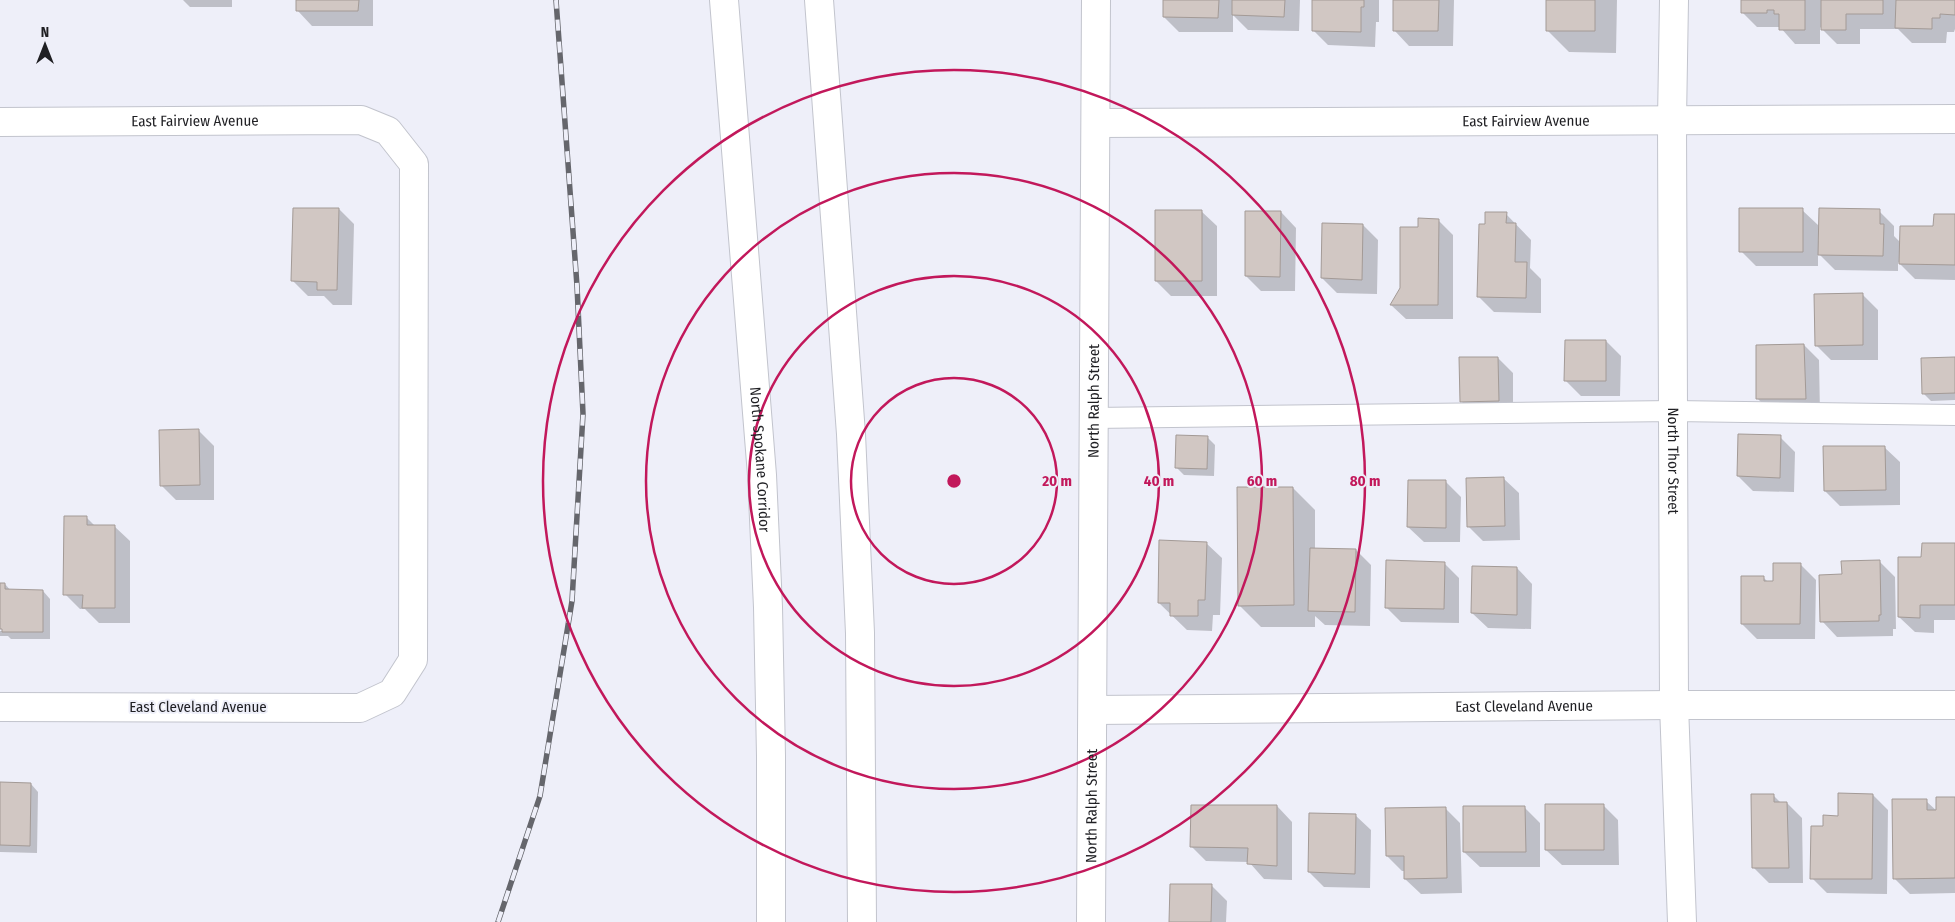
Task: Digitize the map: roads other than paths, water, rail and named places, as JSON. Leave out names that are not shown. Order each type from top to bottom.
[{"type":"main road","name":"North Spokane Corridor","points":[[724,0],[762,475],[768,616],[772,922]]},
{"type":"main road","points":[[818,0],[851,434],[860,633],[862,922]]},
{"type":"main road","name":"North Ralph Street","points":[[1091,922],[1096,0]]},
{"type":"main road","name":"North Thor Street","points":[[1674,0],[1672,120],[1674,705],[1682,922]]},
{"type":"main road","name":"East Fairview Avenue","points":[[1096,123],[1955,118]]},
{"type":"main road","name":"East Fairview Avenue","points":[[0,122],[361,120],[388,131],[414,164],[413,660],[392,693]]},
{"type":"main road","name":"East Cleveland Avenue","points":[[0,707],[360,708],[392,693]]},
{"type":"main road","name":"East Cleveland Avenue","points":[[1093,710],[1674,705],[1955,705]]},
{"type":"lane","points":[[1093,418],[1674,411],[1955,415]]},
{"type":"railway","points":[[498,922],[540,796],[572,601],[583,414],[577,286],[556,0]]}]
